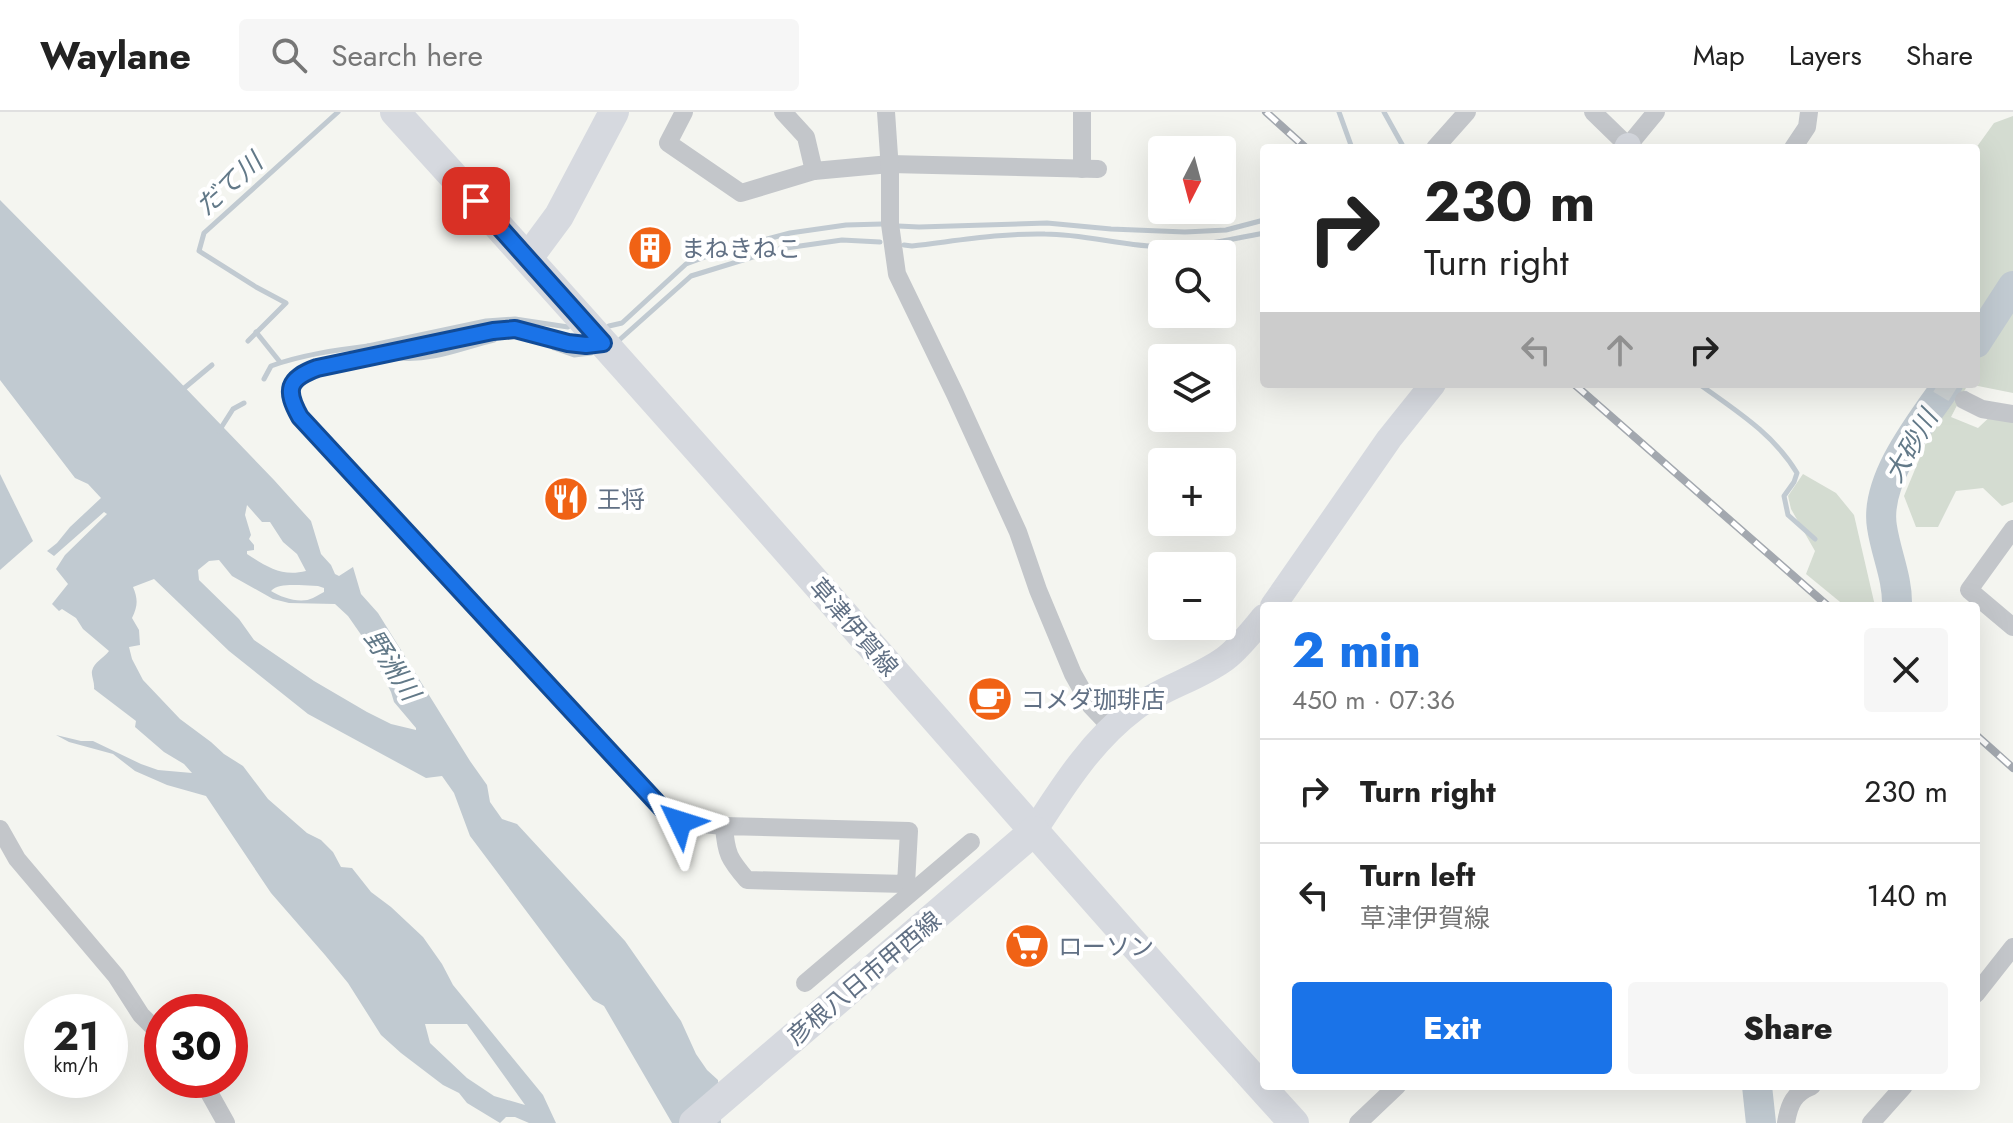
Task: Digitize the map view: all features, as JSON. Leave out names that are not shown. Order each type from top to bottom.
[{"type":"main road","points":[[395,112],[528,258],[559,216],[614,112]]},
{"type":"main road","name":"草津伊賀線","points":[[528,258],[1157,973],[1260,1086]]},
{"type":"main road","name":"彦根八日市甲西線","points":[[694,1123],[1034,831]]},
{"type":"main road","name":"草津伊賀線","points":[[1264,1090],[1294,1123]]},
{"type":"street","points":[[684,112],[668,143],[741,193],[814,171],[890,164],[1090,169],[1082,112]]},
{"type":"street","points":[[783,112],[806,137],[814,171]]},
{"type":"street","points":[[886,112],[890,224],[897,274],[1018,532],[1073,674],[1091,706],[1111,727]]},
{"type":"street","points":[[1439,144],[1467,112]]},
{"type":"street","points":[[1593,112],[1626,144]]},
{"type":"street","points":[[1631,144],[1656,112]]},
{"type":"street","points":[[1796,144],[1807,127],[1809,112]]},
{"type":"street","points":[[603,343],[577,344],[515,329],[493,331],[317,368],[301,374],[289,391],[300,417],[671,818],[680,822],[724,826],[909,831],[909,888],[934,918]]},
{"type":"street","points":[[1276,602],[1389,439],[1430,388]]},
{"type":"street","points":[[1964,400],[1982,409],[2013,414]]},
{"type":"street","points":[[2013,529],[1969,590],[2013,627]]},
{"type":"street","points":[[1034,831],[1082,760],[1111,727],[1160,692],[1228,657],[1260,621]]},
{"type":"street","points":[[724,826],[725,846],[730,860],[747,880],[909,888]]},
{"type":"street","points":[[0,829],[17,859],[116,976],[144,1018]]},
{"type":"street","points":[[805,983],[909,888],[971,842]]},
{"type":"street","points":[[1980,989],[2013,947]]},
{"type":"street","points":[[1358,1123],[1393,1090]]},
{"type":"street","points":[[1786,1123],[1793,1101],[1802,1090]]},
{"type":"street","points":[[1871,1123],[1900,1090]]},
{"type":"street","points":[[212,1098],[226,1123]]},
{"type":"shaded area","points":[[2013,116],[2013,393],[1980,386],[1979,144],[1994,123]]},
{"type":"shaded area","points":[[1953,388],[1966,388],[1951,417],[1978,428],[1995,412],[2013,415],[2013,502],[2002,506],[1983,488],[1956,491],[1938,527],[1916,527],[1904,496]]},
{"type":"shaded area","points":[[1803,474],[1836,493],[1854,515],[1874,602],[1840,602],[1806,574],[1815,551],[1791,509],[1788,496]]},
{"type":"water","name":"野洲川","points":[[0,200],[173,375],[311,521],[321,554],[335,574],[339,576],[353,567],[361,594],[378,613],[487,785],[490,802],[502,819],[517,824],[625,941],[681,1021],[696,1054],[718,1080],[721,1123],[672,1123],[604,1006],[593,1000],[470,836],[454,793],[442,776],[426,778],[308,714],[229,651],[154,579],[133,587],[137,602],[132,618],[139,630],[140,645],[129,647],[143,680],[180,719],[243,766],[268,799],[307,833],[321,840],[333,852],[341,867],[352,868],[371,892],[423,937],[453,985],[543,1095],[556,1123],[529,1123],[506,1117],[500,1123],[467,1103],[459,1093],[443,1085],[381,1035],[348,983],[271,893],[206,796],[167,785],[135,771],[113,754],[69,742],[56,735],[93,741],[158,770],[192,773],[135,727],[136,721],[94,689],[93,668],[109,651],[83,629],[76,618],[62,609],[59,611],[52,604],[68,584],[56,569],[65,555],[107,514],[104,512],[54,556],[47,551],[101,498],[88,484],[75,478],[0,380]],"holes":[[[247,505],[262,522],[270,522],[283,542],[297,554],[306,571],[282,572],[247,554],[247,551],[254,550],[254,545],[249,539],[251,535],[245,515]],[[219,560],[232,576],[273,599],[289,603],[335,604],[364,639],[394,702],[416,730],[391,724],[367,712],[254,640],[239,619],[199,580],[198,570],[209,561]],[[280,586],[318,586],[324,588],[324,592],[313,598],[297,600],[271,591]],[[425,1024],[467,1024],[525,1105],[494,1096],[467,1078],[430,1043]]]},
{"type":"water","points":[[0,474],[33,541],[0,570]]},
{"type":"waterway","name":"だて川","points":[[248,341],[286,303],[199,251],[204,233],[338,112]]},
{"type":"waterway","points":[[1339,112],[1351,144]]},
{"type":"waterway","points":[[1384,112],[1402,144]]},
{"type":"waterway","points":[[898,226],[1047,223],[1185,232],[1226,230],[1260,221]]},
{"type":"waterway","points":[[609,326],[622,323],[686,264],[721,251],[790,233],[846,225],[882,224]]},
{"type":"waterway","points":[[904,245],[1045,234],[1179,247],[1260,234]]},
{"type":"waterway","points":[[617,342],[691,276],[779,249],[842,240],[880,242]]},
{"type":"waterway","name":"大砂川","points":[[1980,337],[2013,286]]},
{"type":"waterway","points":[[368,346],[486,321],[515,319],[568,327]]},
{"type":"waterway","points":[[256,332],[280,362]]},
{"type":"waterway","points":[[399,358],[435,356],[494,340]]},
{"type":"waterway","points":[[264,379],[271,366],[282,362],[368,346]]},
{"type":"waterway","points":[[554,348],[574,355],[591,353]]},
{"type":"waterway","name":"だて川","points":[[182,390],[212,365]]},
{"type":"waterway","points":[[1704,388],[1753,424],[1788,459],[1797,473],[1784,496],[1788,515],[1815,539]]},
{"type":"waterway","name":"大砂川","points":[[1897,602],[1882,527],[1881,509],[1885,490],[1902,452],[1945,388]]},
{"type":"waterway","points":[[219,431],[233,409],[244,403]]},
{"type":"waterway","name":"大砂川","points":[[1757,1090],[1761,1123]]},
{"type":"tunnel","points":[[1944,388],[1964,400]]},
{"type":"railway","points":[[1266,112],[1302,144]]},
{"type":"railway","points":[[1579,388],[1823,602]]},
{"type":"railway","points":[[1980,739],[2013,768]]},
{"type":"place","name":"まねきねこ","points":[[650,248]]},
{"type":"place","name":"王将","points":[[566,499]]},
{"type":"place","name":"コメダ珈琲店","points":[[990,699]]},
{"type":"place","name":"ローソン","points":[[1027,946]]},
{"type":"route","points":[[476,201],[603,343],[568,343],[515,329],[493,331],[317,368],[301,374],[292,384],[289,391],[292,403],[300,417],[614,758],[671,818],[680,822]]}]
